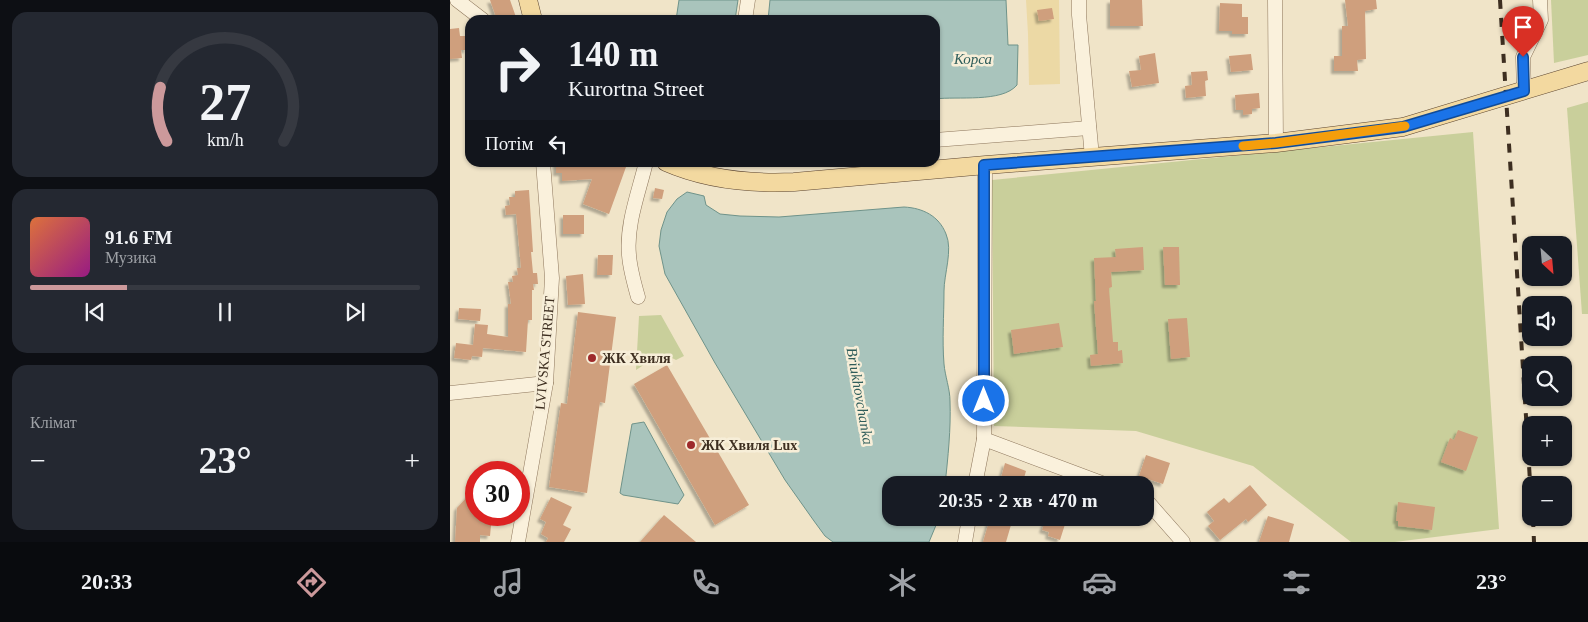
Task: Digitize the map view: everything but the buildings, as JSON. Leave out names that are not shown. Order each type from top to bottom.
[{"type":"main road","points":[[528,0],[532,15]]},
{"type":"main road","points":[[695,167],[721,179],[766,183],[794,182],[984,165],[1276,143],[1403,127],[1588,71]]},
{"type":"street","points":[[458,0],[477,15]]},
{"type":"street","points":[[746,15],[748,0]]},
{"type":"street","points":[[1079,0],[1092,157]]},
{"type":"street","points":[[1275,0],[1276,143]]},
{"type":"street","points":[[1524,91],[1523,57],[1541,20],[1540,0]]},
{"type":"street","points":[[940,140],[1089,128]]},
{"type":"street","points":[[977,476],[984,439],[984,165]]},
{"type":"street","name":"LVIVSKA STREET","points":[[518,542],[546,383],[552,278],[543,167]]},
{"type":"street","points":[[638,297],[629,254],[630,230],[645,167]]},
{"type":"street","points":[[450,393],[546,383]]},
{"type":"street","points":[[984,439],[1083,476]]},
{"type":"street","points":[[1154,509],[1183,542]]},
{"type":"street","points":[[965,542],[968,526]]},
{"type":"green space","points":[[1551,0],[1588,0],[1588,55],[1554,63]]},
{"type":"green space","points":[[1588,102],[1588,314],[1582,314],[1567,108]]},
{"type":"green space","points":[[1473,132],[1499,529],[1395,542],[1351,542],[1253,466],[1136,431],[994,426],[992,180]]},
{"type":"green space","points":[[661,315],[684,356],[676,360],[660,356],[636,370],[639,316]]},
{"type":"sand","points":[[1026,0],[1059,0],[1060,84],[1029,85]]},
{"type":"water","points":[[679,0],[738,0],[736,15],[677,15]]},
{"type":"water","name":"Корса","points":[[770,0],[1006,0],[1008,45],[1018,45],[1017,85],[1010,91],[990,97],[940,98],[940,15],[768,15]]},
{"type":"water","name":"Briukhovchanka","points":[[687,192],[704,196],[706,205],[720,214],[740,216],[779,217],[904,207],[924,211],[939,222],[946,234],[949,247],[944,284],[943,346],[950,396],[946,476],[882,476],[882,526],[936,526],[929,542],[833,542],[825,536],[785,480],[715,363],[665,274],[659,246],[661,230],[667,212],[677,199]]},
{"type":"water","points":[[644,422],[684,495],[678,504],[620,493],[632,424]]},
{"type":"railway","points":[[1500,0],[1530,476]]},
{"type":"railway","points":[[1533,526],[1534,542]]},
{"type":"slow traffic","points":[[1243,146],[1405,126]]},
{"type":"place","name":"ЖК Хвиля","points":[[592,358]]},
{"type":"place","name":"ЖК Хвиля Lux","points":[[691,445]]},
{"type":"route","points":[[984,401],[984,165],[1276,143],[1403,127],[1524,91],[1523,57]]}]
